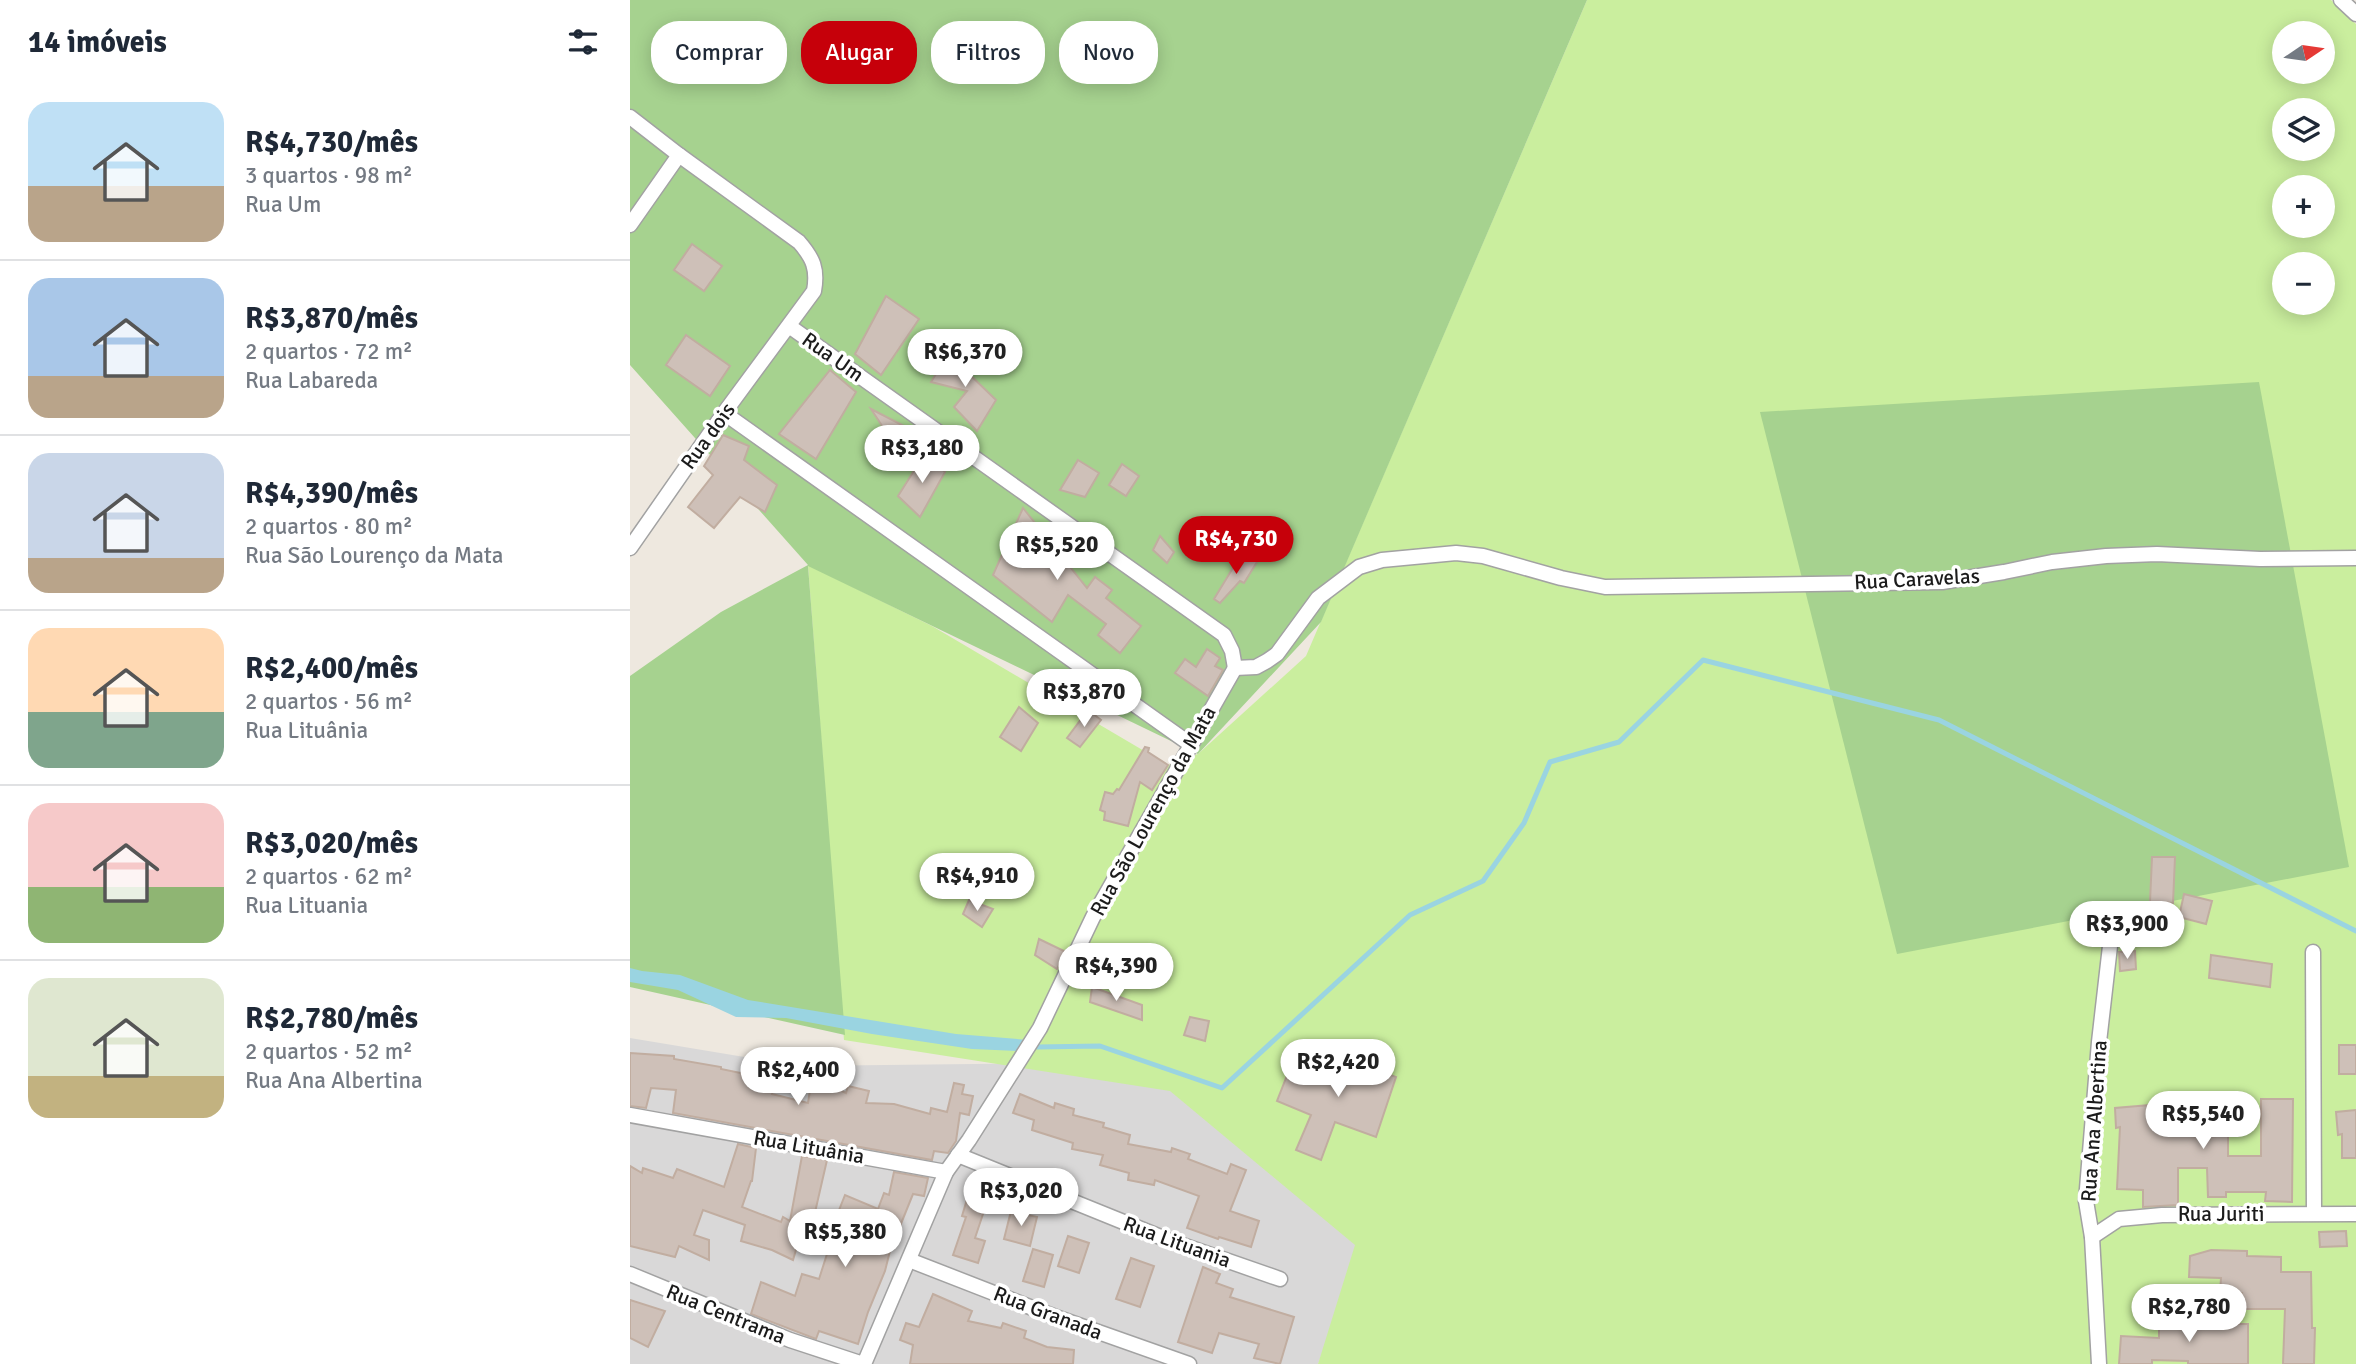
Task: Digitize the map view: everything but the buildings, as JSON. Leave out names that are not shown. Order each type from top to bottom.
[{"type":"street","points":[[2341,0],[2356,14]]},
{"type":"street","name":"Rua dois","points":[[630,117],[799,242],[816,266],[814,291],[724,413],[630,548]]},
{"type":"street","points":[[630,225],[678,155]]},
{"type":"street","name":"Rua Um","points":[[789,326],[1224,635],[1233,651],[1235,668]]},
{"type":"street","points":[[724,413],[1190,744]]},
{"type":"street","name":"Rua Caravelas","points":[[1235,668],[1256,667],[1277,654],[1318,598],[1359,567],[1382,560],[1456,553],[1483,556],[1561,578],[1605,587],[1942,582],[2052,562],[2157,554],[2260,559],[2356,558]]},
{"type":"street","name":"Rua São Lourenço da Mata","points":[[864,1364],[946,1172],[1040,1028],[1093,917],[1235,668]]},
{"type":"street","name":"Rua Ana Albertina","points":[[2099,1364],[2092,1237],[2086,1201],[2099,1042],[2113,920]]},
{"type":"street","points":[[2313,952],[2314,1213]]},
{"type":"street","name":"Rua Lituânia","points":[[630,1115],[946,1172]]},
{"type":"street","name":"Rua Lituania","points":[[958,1156],[1157,1236],[1280,1279]]},
{"type":"street","name":"Rua Juriti","points":[[2092,1237],[2119,1219],[2162,1215],[2356,1214]]},
{"type":"street","name":"Rua Granada","points":[[909,1260],[1053,1316],[1189,1364]]},
{"type":"street","name":"Rua Centrama","points":[[630,1274],[790,1340],[864,1364]]},
{"type":"shaded area","points":[[630,1038],[798,1066],[1430,1059],[1318,1364],[630,1364]]},
{"type":"green space","points":[[630,0],[1587,0],[1321,622],[1198,754],[808,566],[845,1035],[630,987],[630,676],[721,612],[808,565],[630,365]]},
{"type":"green space","points":[[1587,0],[2331,0],[2356,24],[2356,1364],[1318,1364],[1355,1245],[1170,1091],[844,1040],[808,565],[932,626],[1168,765],[1198,754],[1306,656]]},
{"type":"green space","points":[[2259,382],[2349,867],[1897,954],[1760,412]]},
{"type":"water","points":[[630,968],[680,975],[748,1000],[956,1034],[1029,1040],[1020,1051],[972,1049],[786,1018],[736,1017],[678,990],[630,982]]},
{"type":"waterway","points":[[1037,1047],[1100,1046],[1222,1088],[1410,915],[1483,881],[1524,823],[1550,762],[1619,742],[1703,660],[1939,720],[2356,931]]}]
